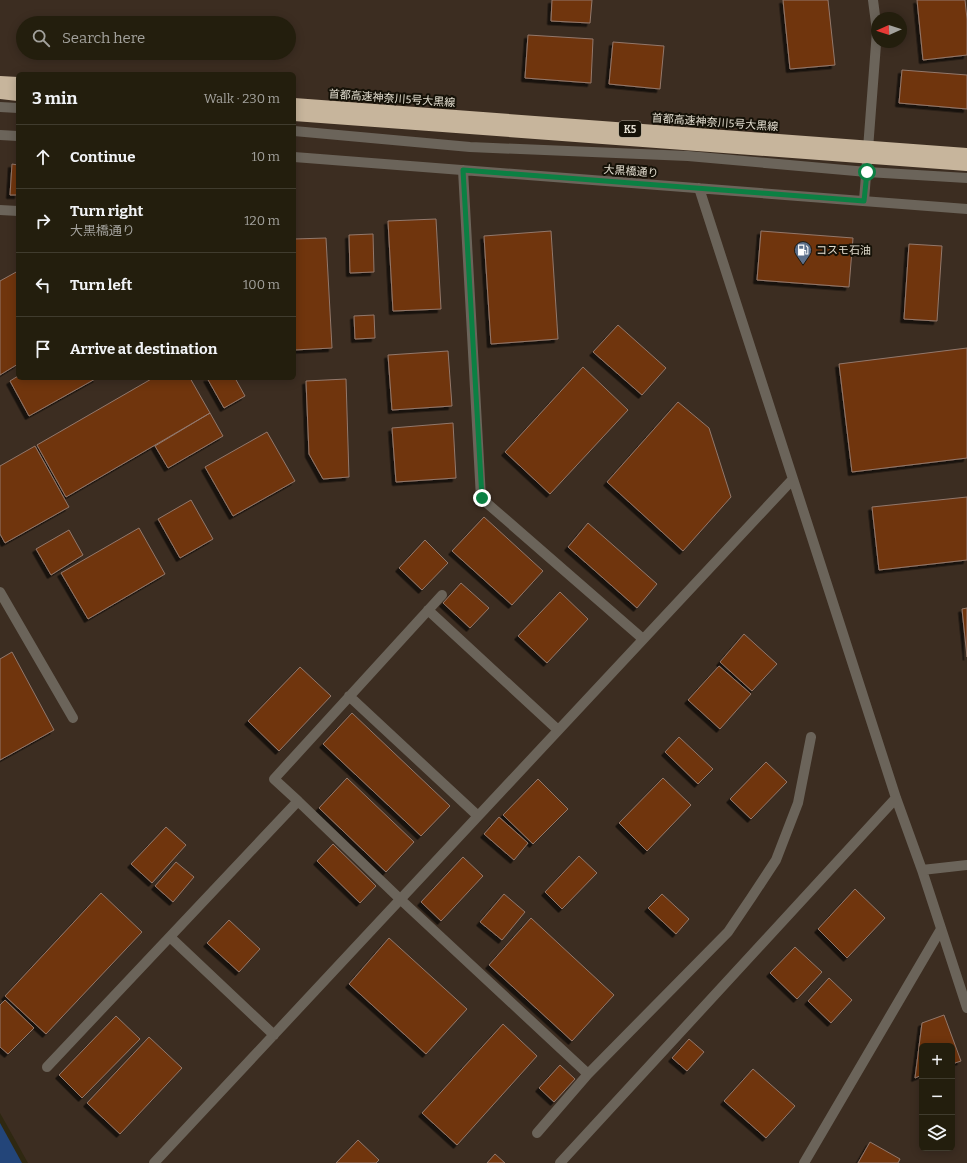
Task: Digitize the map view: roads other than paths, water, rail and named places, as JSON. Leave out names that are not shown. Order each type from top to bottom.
[{"type":"highway","points":[[0,82],[16,83]]},
{"type":"highway","points":[[0,93],[16,95]]},
{"type":"highway","name":"首都高速神奈川5号大黒線","points":[[296,104],[967,154]]},
{"type":"highway","name":"K5","points":[[296,115],[967,165]]},
{"type":"street","points":[[864,201],[877,31],[873,0]]},
{"type":"street","points":[[0,107],[16,108]]},
{"type":"street","name":"大黒橋通り","points":[[296,131],[470,147],[688,156],[867,172],[967,178]]},
{"type":"street","points":[[0,135],[16,136]]},
{"type":"street","name":"大黒橋通り","points":[[296,157],[967,209]]},
{"type":"street","points":[[463,170],[482,498],[643,639]]},
{"type":"street","points":[[700,188],[896,798],[922,870],[967,1008]]},
{"type":"street","points":[[0,210],[16,212]]},
{"type":"street","points":[[154,1163],[793,479]]},
{"type":"street","points":[[0,592],[73,718]]},
{"type":"street","points":[[442,595],[274,779],[400,900],[588,1074]]},
{"type":"street","points":[[428,610],[558,730]]},
{"type":"street","points":[[349,696],[478,816]]},
{"type":"street","points":[[537,1133],[588,1074],[728,932],[776,860],[798,803],[811,736]]},
{"type":"street","points":[[560,1163],[896,798]]},
{"type":"street","points":[[47,1067],[298,801]]},
{"type":"street","points":[[922,870],[967,864]]},
{"type":"street","points":[[804,1163],[941,929]]},
{"type":"street","points":[[170,937],[274,1035]]},
{"type":"water","points":[[0,1123],[22,1163],[0,1163]]},
{"type":"place","name":"コスモ石油","points":[[803,265]]}]
